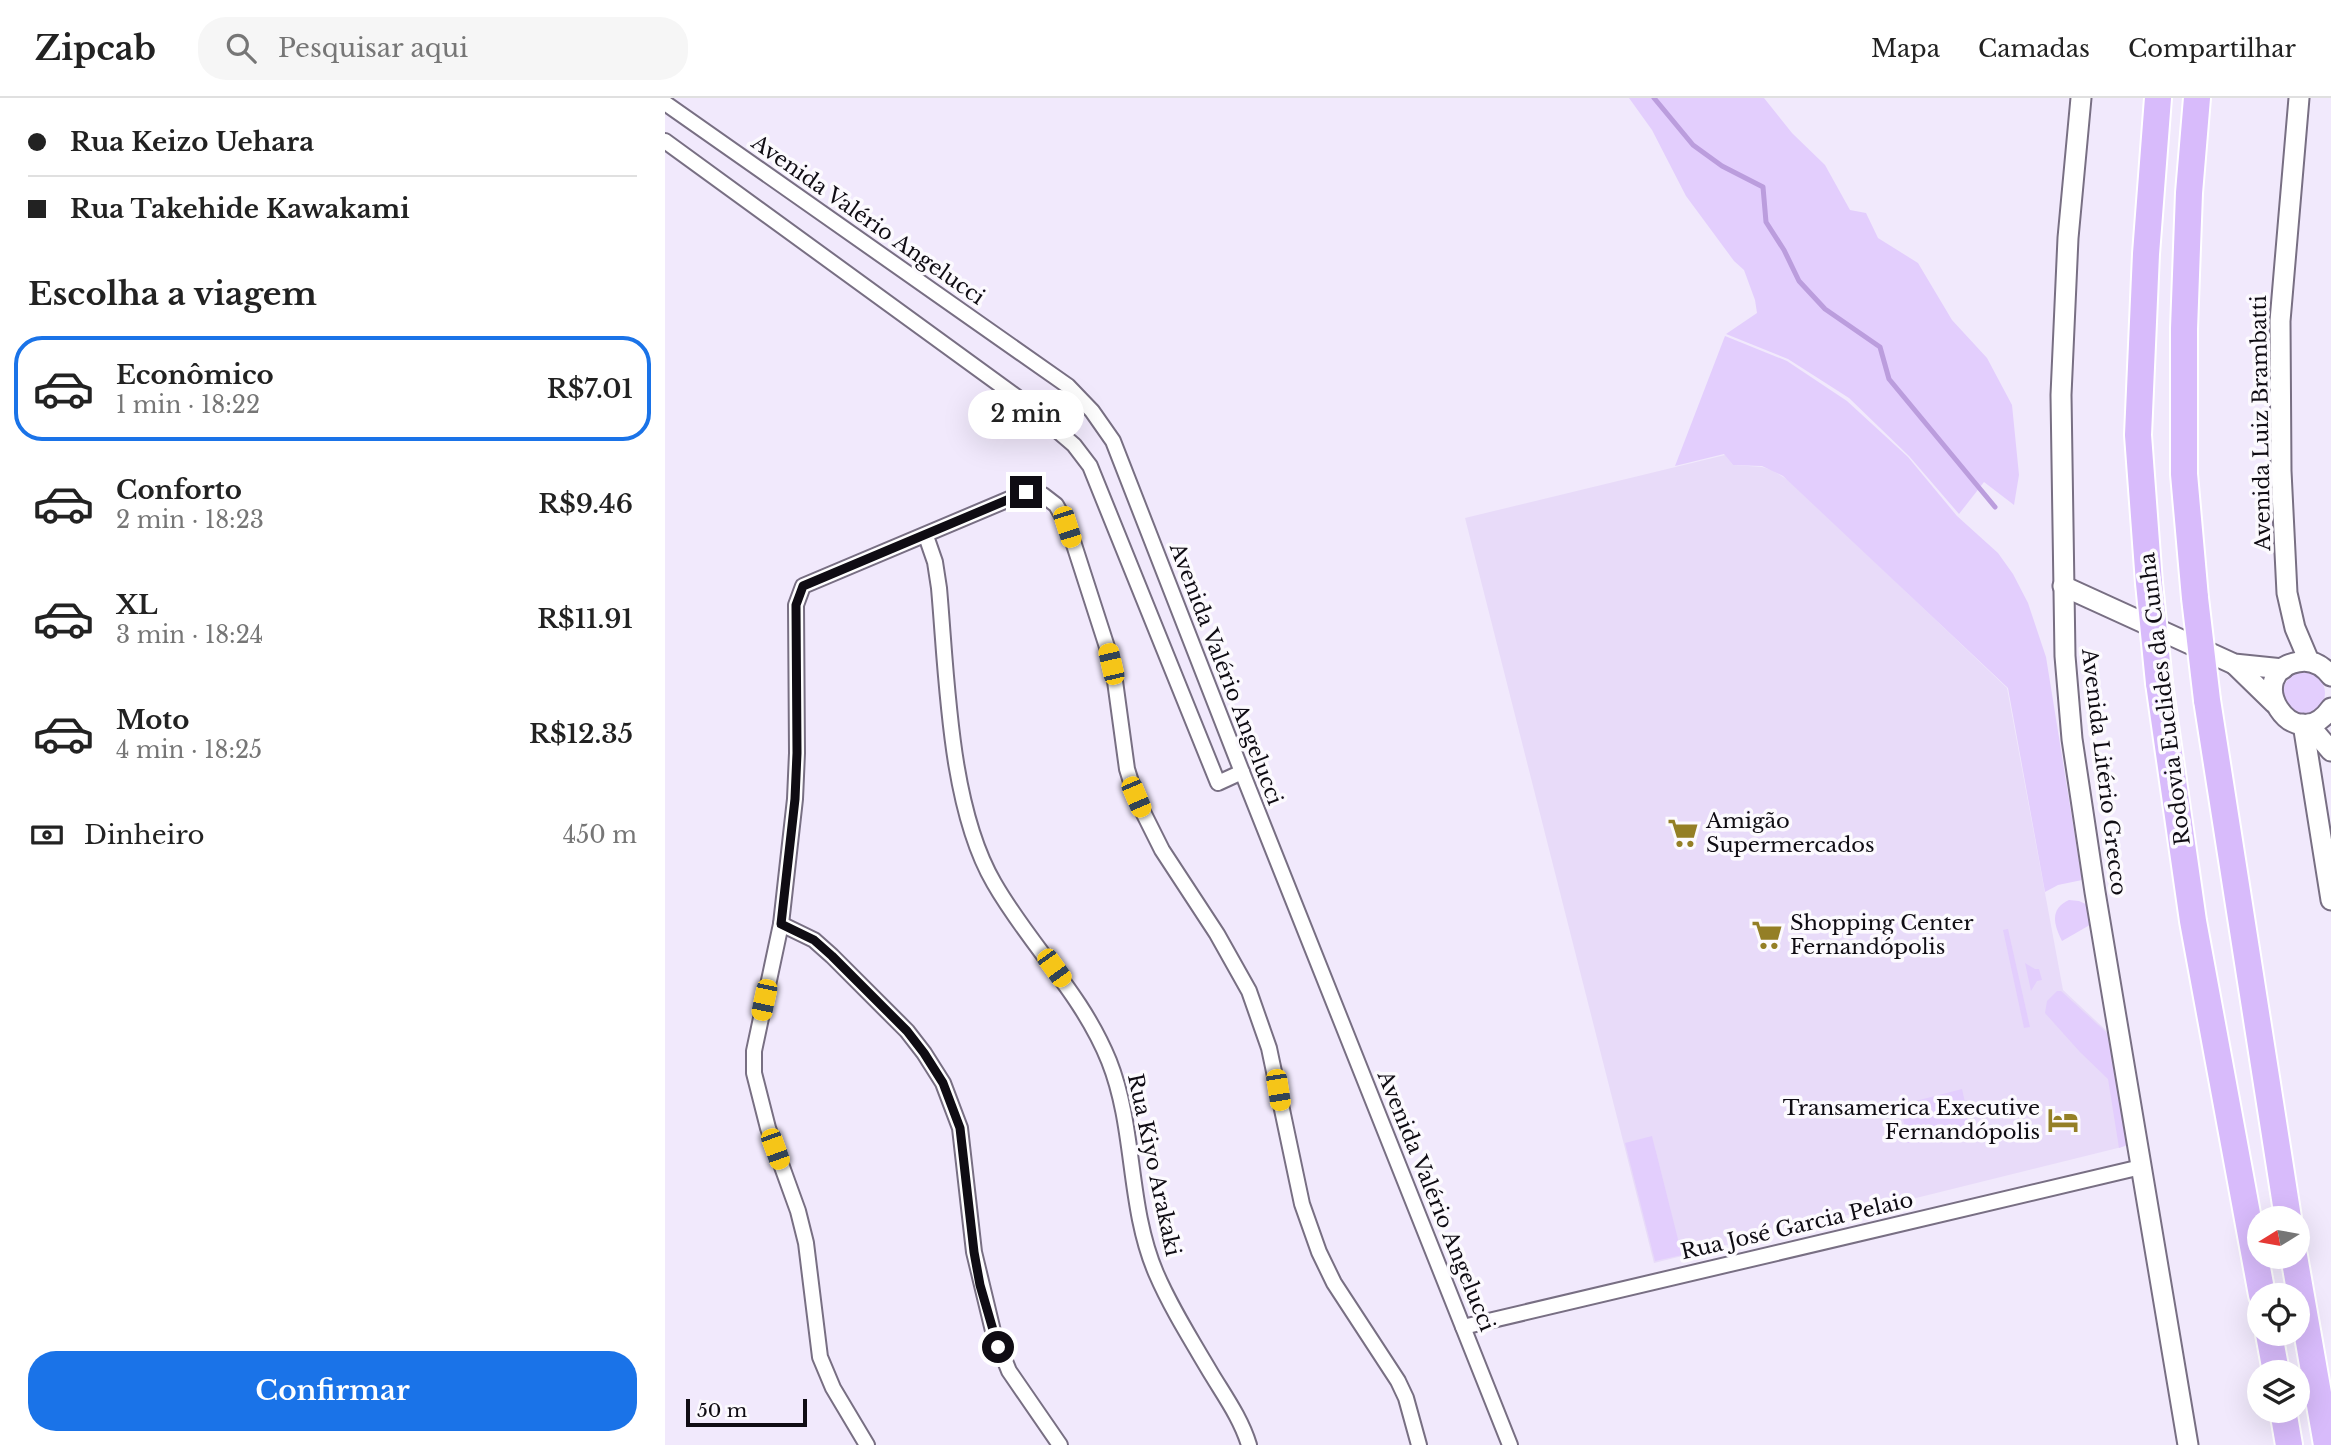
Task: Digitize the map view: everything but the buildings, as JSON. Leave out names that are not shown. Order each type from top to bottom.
[{"type":"highway","name":"Rodovia Euclides da Cunha","points":[[2158,98],[2146,254],[2138,435],[2149,583],[2159,683],[2193,921],[2260,1283]]},
{"type":"highway","name":"Rodovia Euclides da Cunha","points":[[2197,98],[2189,193],[2184,329],[2184,474],[2207,700],[2286,1206]]},
{"type":"highway","points":[[2297,1269],[2327,1445]]},
{"type":"highway","points":[[2299,1269],[2331,1368]]},
{"type":"highway","points":[[2285,1423],[2289,1445]]},
{"type":"main road","name":"Avenida Litério Grecco","points":[[2081,98],[2068,238],[2061,395],[2065,656],[2072,738],[2095,892],[2188,1445]]},
{"type":"main road","name":"Avenida Luiz Brambatti","points":[[2299,98],[2280,321],[2281,471],[2287,593],[2295,628],[2309,661]]},
{"type":"main road","points":[[2063,586],[2234,664],[2283,669]]},
{"type":"main road","points":[[2274,703],[2274,685],[2283,669],[2295,662],[2309,661],[2318,664],[2331,676]]},
{"type":"main road","points":[[2234,664],[2288,720],[2305,724],[2331,751]]},
{"type":"main road","points":[[2305,724],[2324,717],[2331,708]]},
{"type":"main road","points":[[2305,724],[2324,810],[2331,900]]},
{"type":"street","name":"Avenida Valério Angelucci","points":[[665,103],[1068,386],[1092,411],[1113,441],[1510,1445]]},
{"type":"street","points":[[665,141],[1025,403],[1082,453],[1090,466],[1218,783],[1242,772]]},
{"type":"street","points":[[867,1445],[833,1388],[820,1357],[806,1243],[798,1211],[768,1128],[756,1082],[754,1051],[781,924],[795,799],[796,605],[803,586],[1026,492],[1043,495],[1056,505],[1067,527],[1107,647],[1115,681],[1127,769],[1136,797],[1152,832],[1217,934],[1254,1004],[1269,1048],[1302,1204],[1314,1239],[1333,1283],[1398,1381],[1406,1398],[1419,1445]]},
{"type":"street","name":"Rua Kiyo Arakaki","points":[[926,536],[935,562],[939,588],[954,751],[973,833],[993,882],[1083,1009],[1099,1037],[1123,1109],[1135,1192],[1155,1271],[1174,1312],[1235,1411],[1249,1445]]},
{"type":"street","points":[[781,924],[814,940],[832,956],[907,1031],[943,1083],[962,1137],[974,1252],[993,1331],[1009,1370],[1060,1445]]},
{"type":"street","name":"Rua José Garcia Pelaio","points":[[1463,1327],[2141,1167]]},
{"type":"shaded area","points":[[1629,98],[1764,98],[1792,133],[1825,165],[1850,210],[1866,213],[1878,238],[1918,263],[1952,320],[1987,358],[2012,405],[2019,475],[2014,505],[1984,482],[1959,514],[1909,456],[1849,398],[1788,359],[1726,334],[1757,313],[1744,270],[1734,261],[1686,196],[1652,130]]},
{"type":"shaded area","points":[[1725,336],[1787,361],[1847,401],[1908,457],[1957,516],[1998,553],[2013,574],[2028,603],[2046,657],[2082,880],[2058,885],[2045,892],[2008,688],[1783,476],[1762,466],[1733,465],[1724,454],[1675,466]]},
{"type":"shaded area","points":[[1725,455],[1733,465],[1762,467],[1791,482],[2007,688],[2063,990],[2110,1034],[2130,1145],[1654,1263],[1465,518]]},
{"type":"shaded area","points":[[2304,672],[2319,678],[2325,693],[2319,708],[2304,714],[2289,708],[2283,693],[2289,678]]},
{"type":"shaded area","points":[[2069,900],[2090,906],[2095,922],[2062,941],[2055,918],[2058,908]]},
{"type":"shaded area","points":[[2008,929],[2030,1027],[2024,1028],[2003,930]]},
{"type":"shaded area","points":[[2025,963],[2039,969],[2042,980],[2037,981],[2031,991]]},
{"type":"shaded area","points":[[2057,991],[2061,991],[2109,1035],[2129,1144],[2119,1148],[2108,1079],[2045,1013],[2047,1001]]},
{"type":"shaded area","points":[[1962,1089],[1971,1129],[1908,1143],[1900,1105]]},
{"type":"shaded area","points":[[1652,1136],[1682,1255],[1655,1261],[1625,1143]]},
{"type":"waterway","points":[[1654,98],[1693,145],[1722,166],[1763,187],[1766,222],[1799,281],[1825,309],[1880,347],[1889,379],[1995,507]]},
{"type":"place","name":"Amigão Supermercados","points":[[1683,833]]},
{"type":"place","name":"Shopping Center Fernandópolis","points":[[1767,935]]},
{"type":"place","name":"Transamerica Executive Fernandópolis","points":[[2063,1120]]},
{"type":"route","points":[[998,1347],[980,1285],[974,1252],[960,1128],[943,1083],[907,1031],[823,946],[781,924],[795,799],[796,605],[799,591],[803,586],[1026,492]]}]
